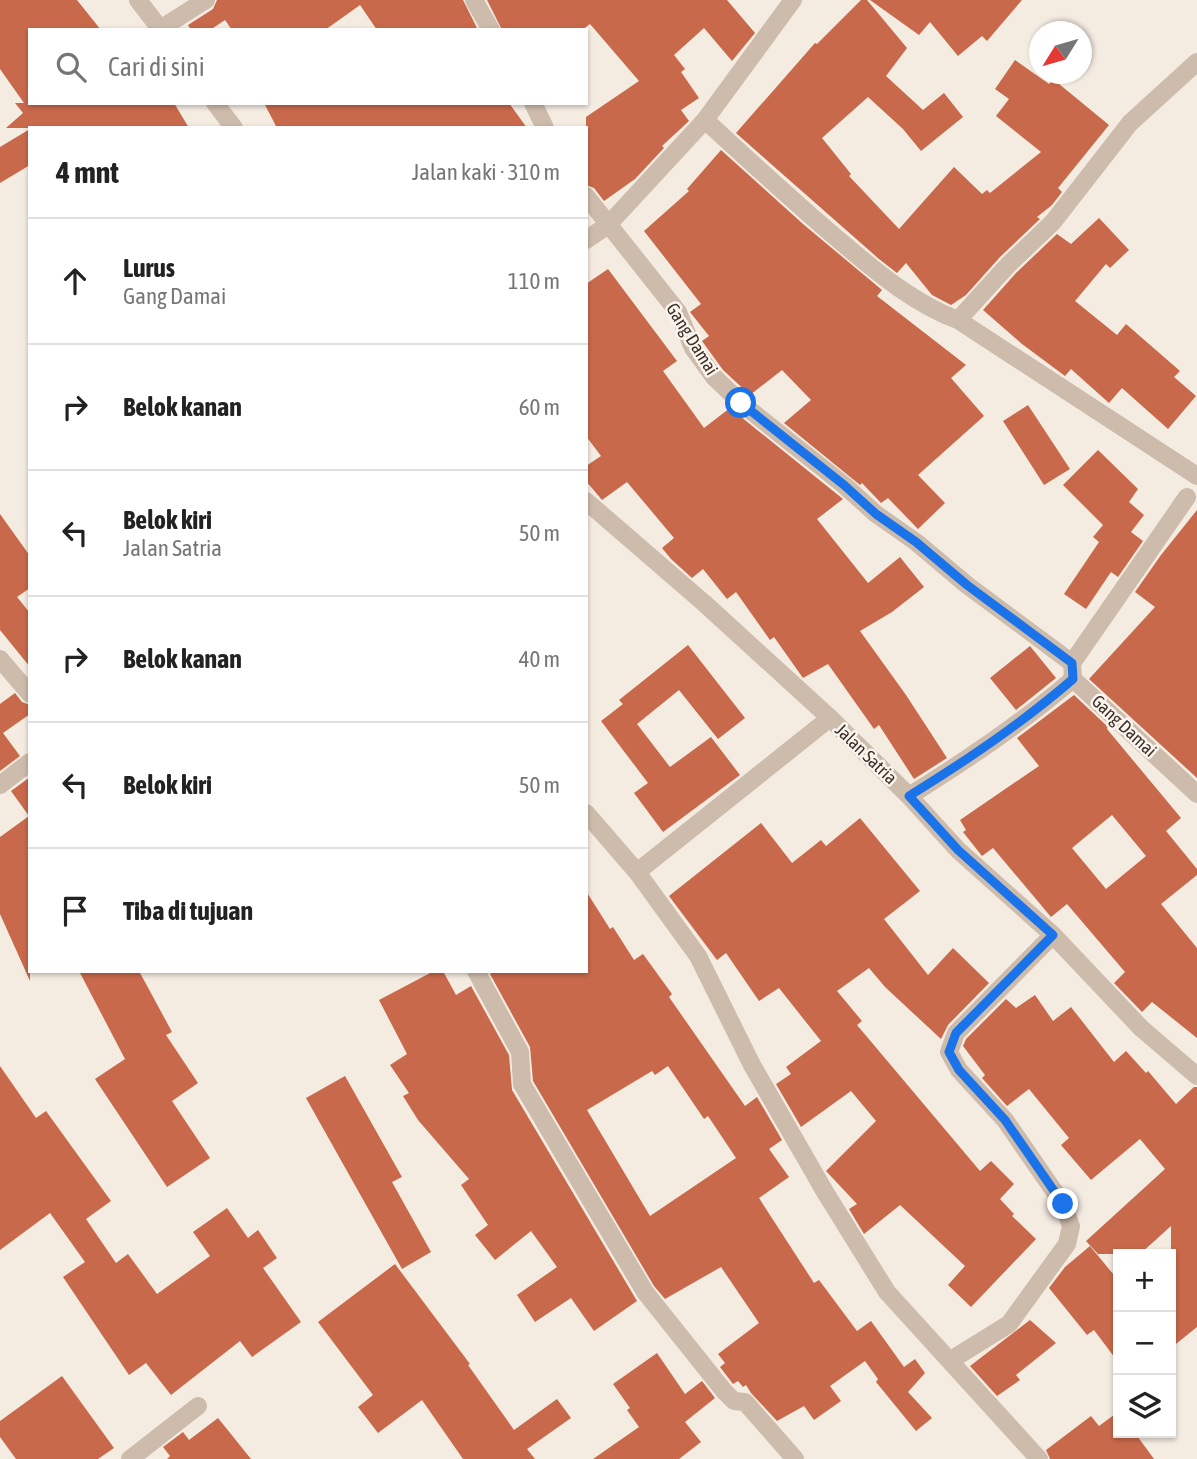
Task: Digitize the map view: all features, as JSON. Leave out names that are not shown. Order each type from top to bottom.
[{"type":"street","points":[[138,0],[159,28]]},
{"type":"street","points":[[162,28],[206,0]]},
{"type":"street","points":[[474,0],[490,28]]},
{"type":"street","points":[[588,239],[608,225],[705,120],[793,0]]},
{"type":"street","points":[[958,320],[1052,222],[1130,123],[1197,62]]},
{"type":"street","points":[[217,105],[232,126]]},
{"type":"street","points":[[534,105],[544,126]]},
{"type":"street","points":[[705,120],[879,274],[939,313],[958,320],[1197,476]]},
{"type":"street","name":"Gang Damai","points":[[588,200],[678,312],[693,348],[714,377],[741,403],[876,514],[916,542],[1072,671],[1197,794]]},
{"type":"street","points":[[909,796],[979,753],[1048,701],[1072,671],[1187,497]]},
{"type":"street","name":"Jalan Satria","points":[[588,503],[704,603],[830,718],[909,796],[958,850],[1053,935],[1141,1028],[1197,1076]]},
{"type":"street","points":[[0,659],[28,692]]},
{"type":"street","points":[[637,872],[830,718]]},
{"type":"street","points":[[0,785],[28,764]]},
{"type":"street","points":[[588,815],[637,872],[698,956],[759,1077],[825,1192],[887,1292],[1039,1459]]},
{"type":"street","points":[[951,1360],[1009,1324],[1067,1244],[1071,1226],[1063,1204],[1005,1120],[959,1070],[949,1052],[956,1033],[1053,935]]},
{"type":"street","points":[[477,973],[520,1052],[522,1084],[645,1292],[724,1391],[734,1401],[744,1402],[795,1459]]},
{"type":"street","points":[[130,1459],[198,1406]]},
{"type":"building","points":[[0,0],[77,0],[99,28],[28,28],[28,105],[175,105],[188,126],[6,128],[23,113],[15,103],[24,103],[0,69]]},
{"type":"building","points":[[217,0],[463,0],[477,28],[376,28],[360,5],[328,28],[231,28],[225,20],[213,28],[190,28],[188,25],[213,9]]},
{"type":"building","points":[[487,0],[727,0],[755,33],[732,61],[704,28],[674,55],[685,69],[681,72],[699,98],[681,110],[689,121],[662,146],[664,148],[635,179],[604,201],[594,188],[588,186],[586,117],[639,81],[590,24],[585,28],[501,28]]},
{"type":"building","points":[[861,0],[867,0],[907,48],[886,76],[923,110],[944,93],[963,117],[921,151],[903,129],[868,97],[822,138],[851,174],[849,176],[899,229],[954,167],[982,194],[987,190],[990,193],[1041,152],[996,116],[1009,99],[995,89],[1015,60],[1029,70],[1029,84],[1059,84],[1109,125],[1058,188],[1062,192],[1052,205],[1037,217],[1040,219],[1000,257],[966,295],[951,305],[932,295],[906,263],[897,273],[879,259],[736,133],[815,43]]},
{"type":"building","points":[[870,0],[1022,0],[987,41],[982,36],[958,56],[930,22],[919,35]]},
{"type":"building","points":[[265,105],[510,105],[526,126],[276,126]]},
{"type":"building","points":[[28,130],[28,166],[0,183],[0,147]]},
{"type":"building","points":[[721,150],[882,290],[877,296],[966,365],[951,378],[984,416],[918,475],[945,503],[918,529],[888,498],[881,503],[862,483],[860,485],[784,423],[811,400],[782,370],[750,395],[723,370],[702,341],[709,336],[690,312],[701,304],[644,231],[689,191],[687,189]]},
{"type":"building","points":[[1099,218],[1129,250],[1110,268],[1106,264],[1075,301],[1117,335],[1126,324],[1180,371],[1174,377],[1196,396],[1168,429],[1122,388],[1109,403],[1071,369],[1065,376],[983,310],[1016,273],[1057,234],[1071,244]]},
{"type":"building","points":[[608,269],[677,361],[663,371],[704,428],[730,408],[843,499],[817,519],[868,583],[900,557],[924,587],[892,612],[860,631],[947,758],[914,779],[879,725],[874,729],[828,664],[803,678],[774,637],[770,640],[736,592],[727,599],[703,569],[692,578],[671,559],[662,548],[674,538],[627,482],[602,500],[588,483],[588,465],[601,456],[588,439],[588,283]]},
{"type":"building","points":[[1028,405],[1070,469],[1044,485],[1003,421]]},
{"type":"building","points":[[1098,450],[1138,489],[1129,502],[1144,515],[1131,532],[1143,541],[1118,577],[1111,572],[1086,609],[1064,594],[1099,542],[1093,537],[1103,525],[1063,485]]},
{"type":"building","points":[[1197,510],[1197,778],[1089,679],[1155,607],[1135,592]]},
{"type":"building","points":[[0,514],[28,553],[28,589],[17,597],[28,611],[28,665],[0,630]]},
{"type":"building","points":[[688,645],[745,718],[718,739],[679,690],[637,724],[670,767],[711,737],[740,775],[663,832],[634,793],[648,783],[601,721],[623,704],[619,700]]},
{"type":"building","points":[[1030,646],[1056,678],[1016,710],[990,678]]},
{"type":"building","points":[[15,693],[22,702],[28,704],[28,715],[3,733],[20,756],[0,771],[0,704]]},
{"type":"building","points":[[1074,695],[1108,727],[1181,818],[1166,831],[1197,869],[1197,875],[1161,904],[1197,948],[1197,1038],[1152,1002],[1142,1012],[1114,983],[1125,972],[1067,904],[1051,917],[993,848],[982,856],[963,832],[966,830],[960,820],[1039,766],[1017,738]],"holes":[[[1112,815],[1146,856],[1106,889],[1072,848]]]},
{"type":"building","points":[[28,778],[28,815],[11,791]]},
{"type":"building","points":[[28,817],[30,981],[0,914],[0,837]]},
{"type":"building","points":[[860,818],[920,891],[884,919],[928,975],[953,948],[989,983],[948,1025],[941,1039],[885,987],[869,968],[837,991],[862,1021],[857,1025],[980,1171],[991,1161],[1014,1184],[1000,1199],[1014,1214],[1012,1216],[1036,1239],[971,1307],[948,1285],[965,1266],[900,1205],[864,1234],[849,1209],[857,1204],[826,1171],[876,1121],[851,1091],[801,1127],[776,1084],[791,1074],[786,1067],[821,1041],[779,988],[759,1001],[726,953],[717,960],[669,896],[761,823],[792,863],[821,840],[826,846]]},
{"type":"building","points":[[588,894],[634,960],[643,954],[672,994],[669,997],[745,1106],[757,1097],[782,1140],[769,1149],[789,1177],[759,1198],[814,1283],[819,1280],[857,1331],[871,1321],[904,1367],[915,1359],[925,1373],[908,1392],[932,1418],[916,1431],[876,1382],[878,1379],[865,1361],[830,1386],[841,1401],[814,1420],[804,1406],[777,1421],[746,1385],[743,1387],[738,1381],[733,1384],[720,1367],[725,1363],[718,1354],[759,1323],[721,1267],[665,1299],[654,1286],[533,1081],[530,1047],[490,974],[588,973]],"holes":[[[668,1066],[704,1119],[708,1116],[736,1158],[650,1216],[587,1110],[652,1071],[655,1075]]]},
{"type":"building","points":[[80,973],[140,973],[172,1032],[166,1035],[198,1083],[172,1101],[210,1158],[167,1187],[95,1079],[125,1059]]},
{"type":"building","points":[[430,973],[444,973],[456,995],[471,986],[509,1055],[512,1090],[637,1301],[594,1331],[571,1298],[535,1322],[517,1295],[557,1267],[531,1231],[495,1260],[475,1235],[488,1225],[461,1185],[469,1179],[418,1120],[403,1096],[409,1093],[390,1065],[407,1054],[379,1000]]},
{"type":"building","points":[[1035,995],[1053,1021],[1071,1007],[1114,1062],[1126,1051],[1146,1073],[1148,1071],[1176,1104],[1197,1087],[1197,1327],[1176,1344],[1176,1249],[1171,1249],[1171,1226],[1146,1249],[1113,1249],[1113,1254],[1098,1254],[1086,1241],[1165,1169],[1140,1139],[1091,1180],[1061,1145],[1069,1138],[1029,1089],[1007,1106],[982,1078],[985,1075],[963,1046],[966,1039],[1006,999],[1016,1008]]},
{"type":"building","points":[[0,1066],[36,1118],[46,1111],[111,1201],[86,1219],[116,1263],[128,1254],[157,1294],[210,1256],[193,1232],[227,1208],[248,1238],[258,1230],[277,1258],[263,1268],[301,1322],[252,1357],[240,1341],[171,1395],[146,1363],[129,1375],[63,1277],[85,1262],[50,1213],[0,1250]]},
{"type":"building","points":[[345,1076],[402,1177],[392,1182],[431,1252],[402,1269],[306,1098]]},
{"type":"building","points":[[1090,1246],[1113,1274],[1113,1355],[1094,1330],[1087,1335],[1049,1288],[1065,1267]]},
{"type":"building","points":[[395,1264],[470,1364],[468,1365],[514,1430],[557,1399],[571,1418],[527,1449],[535,1459],[463,1459],[422,1400],[378,1433],[358,1407],[373,1395],[318,1322]]},
{"type":"building","points":[[1030,1320],[1056,1343],[1016,1375],[1020,1380],[997,1396],[970,1366]]},
{"type":"building","points":[[657,1353],[685,1394],[702,1381],[715,1398],[685,1422],[701,1442],[679,1459],[593,1459],[639,1427],[627,1410],[630,1408],[613,1384]]},
{"type":"building","points":[[62,1376],[114,1448],[98,1459],[16,1459],[0,1437],[0,1421]]},
{"type":"building","points":[[1091,1416],[1099,1426],[1113,1416],[1113,1438],[1139,1438],[1154,1459],[1050,1459],[1046,1450]]},
{"type":"building","points":[[218,1418],[251,1459],[167,1459],[170,1456],[163,1447],[183,1432],[189,1440]]},
{"type":"route","points":[[741,403],[876,514],[1072,663],[1073,679],[1048,701],[979,753],[909,796],[958,850],[1053,935],[956,1033],[949,1052],[959,1070],[1005,1120],[1063,1204]]}]
